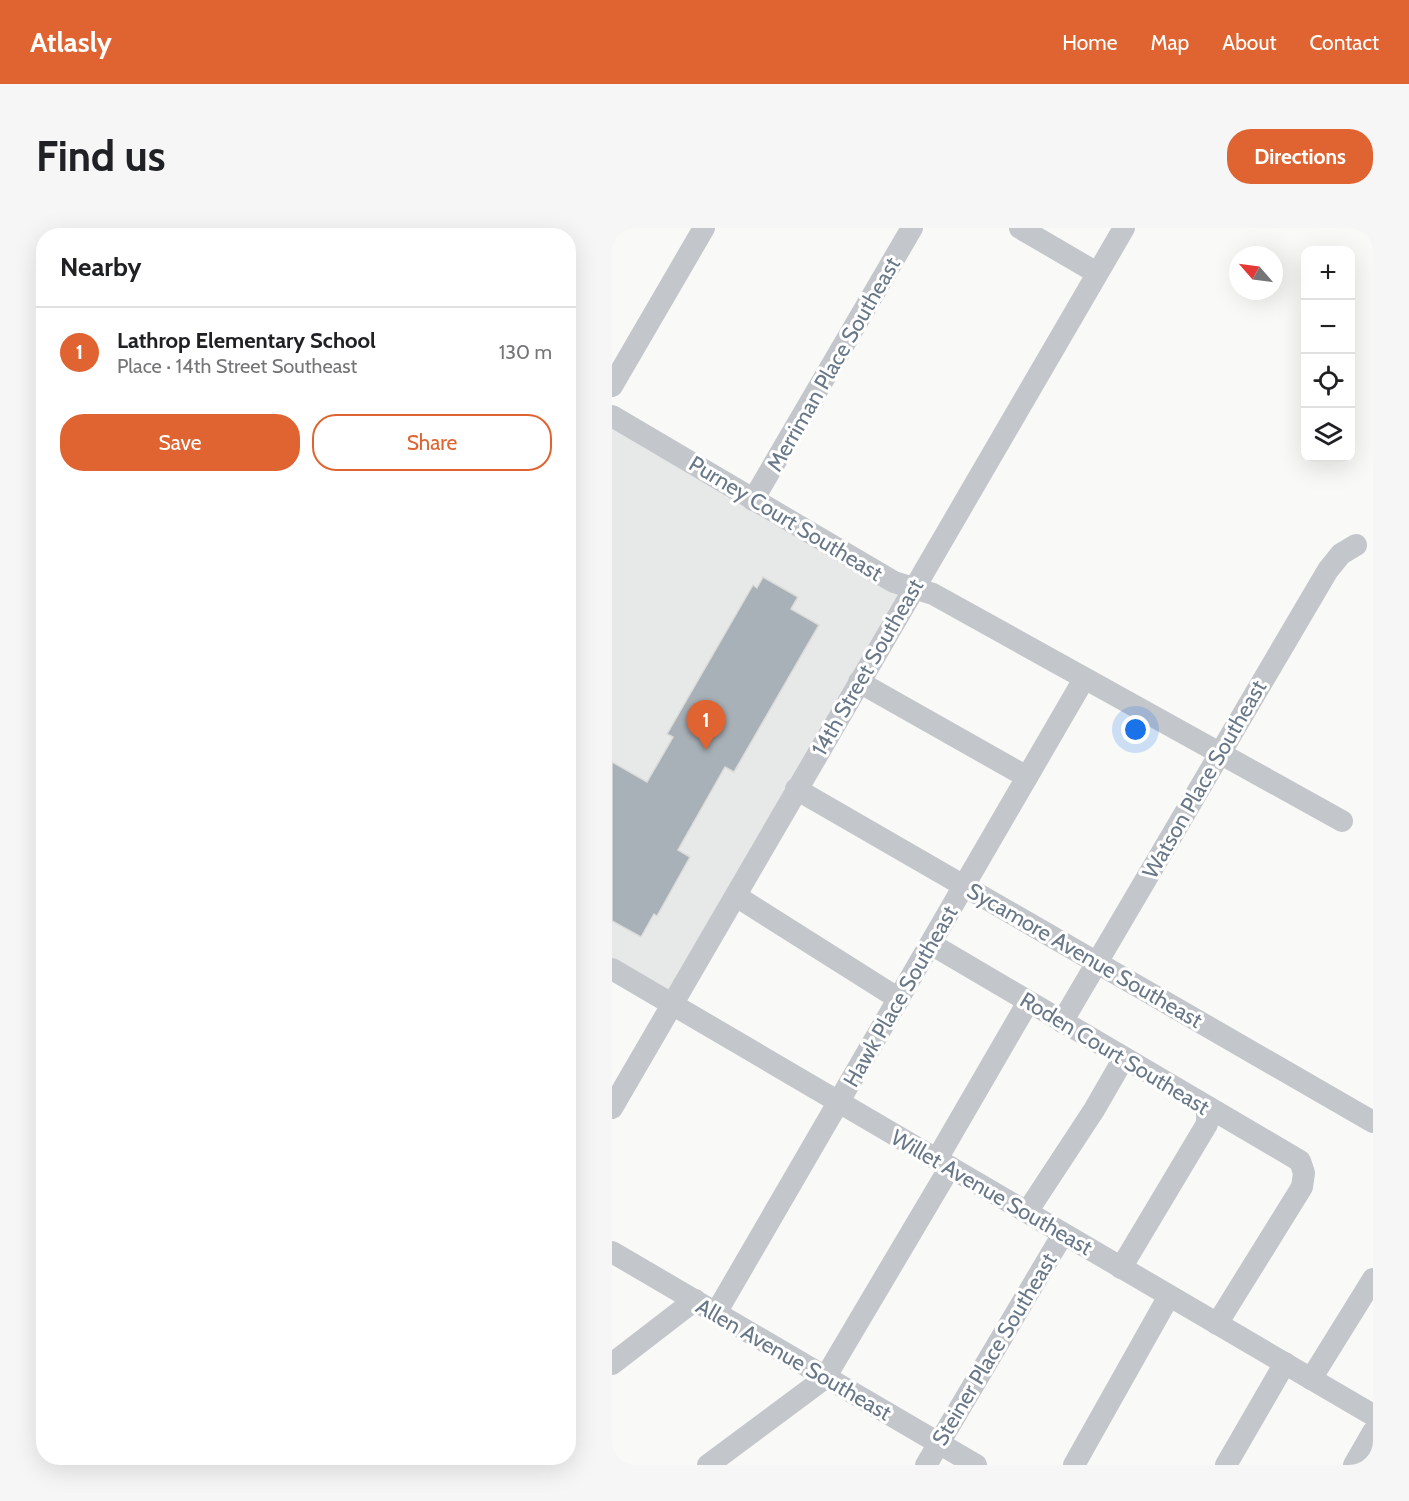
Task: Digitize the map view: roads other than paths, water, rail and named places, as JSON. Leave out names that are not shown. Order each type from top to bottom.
[{"type":"street","points":[[612,386],[704,228]]},
{"type":"street","name":"Merriman Place Southeast","points":[[753,500],[912,228]]},
{"type":"street","points":[[1020,228],[1097,273]]},
{"type":"street","name":"14th Street Southeast","points":[[612,1108],[1124,228]]},
{"type":"street","name":"Purney Court Southeast","points":[[612,416],[894,582],[933,594],[1342,821]]},
{"type":"street","name":"Watson Place Southeast","points":[[1062,1022],[1328,570],[1341,554],[1356,545]]},
{"type":"street","name":"Hawk Place Southeast","points":[[716,1313],[1084,679]]},
{"type":"street","points":[[859,682],[1027,777]]},
{"type":"street","name":"Sycamore Avenue Southeast","points":[[796,789],[1373,1122]]},
{"type":"street","points":[[736,896],[899,999]]},
{"type":"street","name":"Roden Court Southeast","points":[[931,944],[1300,1161],[1304,1173],[1302,1187],[1217,1324]]},
{"type":"street","name":"Willet Avenue Southeast","points":[[612,969],[1373,1415]]},
{"type":"street","points":[[708,1465],[825,1378],[944,1163],[1028,1002]]},
{"type":"street","points":[[1027,1212],[1094,1110],[1124,1058]]},
{"type":"street","points":[[1121,1268],[1207,1124],[1207,1107]]},
{"type":"street","name":"Steiner Place Southeast","points":[[926,1465],[1063,1234]]},
{"type":"street","name":"Allen Avenue Southeast","points":[[612,1252],[976,1465]]},
{"type":"street","points":[[1311,1379],[1373,1279]]},
{"type":"street","points":[[1074,1465],[1170,1296]]},
{"type":"street","points":[[612,1364],[695,1300]]},
{"type":"street","points":[[1226,1465],[1285,1363]]},
{"type":"street","points":[[1354,1465],[1373,1432]]},
{"type":"place","name":"Lathrop Elementary School","points":[[706,750]]}]
